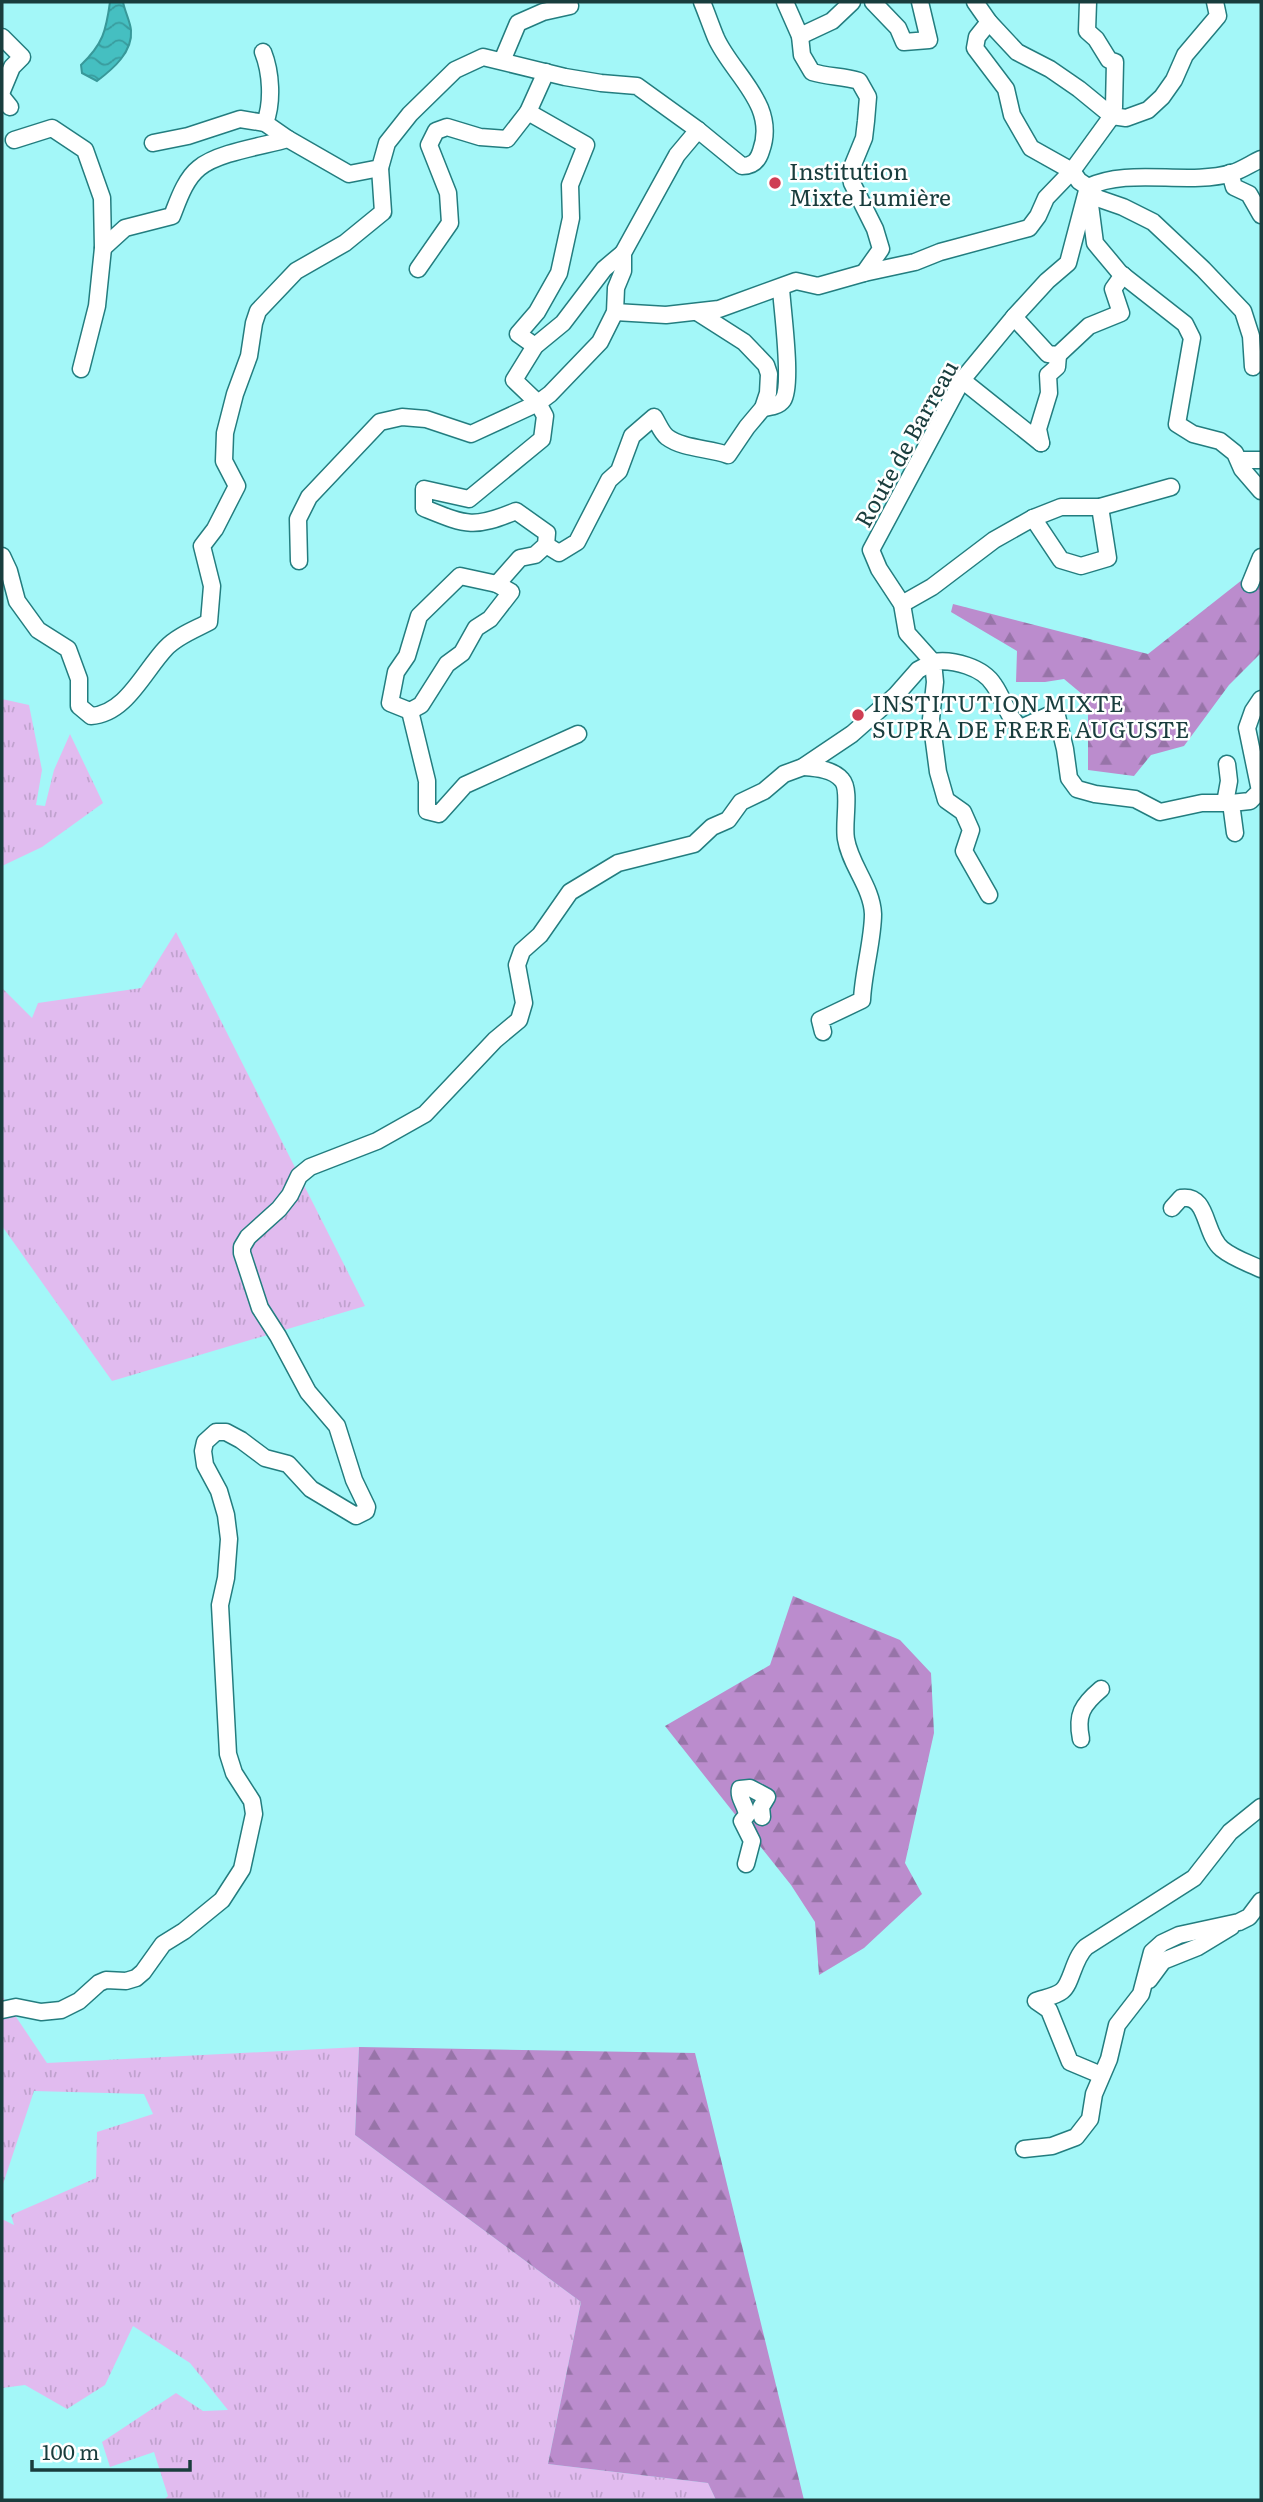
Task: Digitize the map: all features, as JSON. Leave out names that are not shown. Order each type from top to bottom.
[{"type":"street","points":[[2,556],[17,601],[38,630],[68,649],[79,678],[79,706],[91,716],[101,716],[121,705],[169,645],[209,622],[212,586],[202,546],[215,529],[237,486],[224,461],[225,433],[234,394],[249,356],[258,311],[296,271],[345,243],[383,212],[380,168],[387,143],[410,114],[455,70],[483,57],[601,83],[637,86],[742,166],[750,166],[757,161],[762,148],[764,127],[761,107],[716,38],[702,2]]},
{"type":"street","points":[[785,2],[800,36],[803,55],[812,72],[859,81],[868,97],[863,138],[850,172],[852,183],[875,229],[881,249],[864,273]]},
{"type":"street","points":[[800,36],[832,20],[852,2]]},
{"type":"street","points":[[873,2],[898,28],[904,42],[929,40],[920,2]]},
{"type":"street","points":[[975,2],[989,22],[1017,52],[1050,69],[1112,116],[1126,118],[1148,110],[1162,97],[1174,80],[1185,55],[1218,16],[1215,2]]},
{"type":"street","points":[[615,312],[666,315],[719,309],[796,281],[818,286],[915,262],[940,252],[1029,228],[1046,198],[1072,171],[1112,116],[1115,62],[1108,60],[1096,39],[1087,31],[1088,2]]},
{"type":"street","points":[[502,61],[519,23],[543,12],[570,6]]},
{"type":"street","points":[[989,22],[977,37],[975,48],[1006,89],[1012,115],[1031,148],[1072,171],[1097,198],[1153,222],[1203,269],[1243,311],[1251,337],[1253,367]]},
{"type":"street","points":[[2,37],[22,57],[12,67],[2,91]]},
{"type":"street","points":[[263,52],[267,63],[270,102],[265,123]]},
{"type":"street","points":[[418,269],[450,223],[448,193],[429,145],[436,131],[447,127],[480,137],[507,139],[528,112],[546,72]]},
{"type":"street","points":[[528,112],[586,145],[570,185],[571,218],[559,273],[537,312],[519,334],[535,346]]},
{"type":"street","points":[[153,143],[188,136],[240,119],[265,123],[349,174],[380,168]]},
{"type":"street","points":[[14,140],[52,128],[85,150],[102,198],[103,248],[97,306],[81,369]]},
{"type":"street","points":[[497,584],[520,558],[535,555],[546,545],[547,533],[516,511],[493,521],[464,524],[424,508],[424,489],[469,499],[542,439],[545,416],[538,402],[514,380],[535,346],[564,323],[604,269],[623,253],[677,155],[698,130]]},
{"type":"street","points":[[103,248],[125,228],[172,216],[181,193],[198,168],[221,158],[288,139]]},
{"type":"street","points":[[1088,187],[1105,179],[1182,178],[1230,173],[1261,159]]},
{"type":"street","points":[[1230,173],[1234,187],[1249,194],[1261,215]]},
{"type":"street","points":[[1088,187],[1095,243],[1123,275],[1185,324],[1190,332],[1192,338],[1177,424],[1192,434],[1220,441],[1240,460],[1242,469],[1261,491]]},
{"type":"street","name":"Route de Barreau","points":[[933,662],[907,633],[902,604],[879,569],[871,550],[889,521],[903,489],[923,457],[962,380],[1014,317],[1047,281],[1068,263],[1088,187]]},
{"type":"street","points":[[299,561],[298,519],[309,497],[380,422],[402,417],[426,419],[471,434],[550,394],[600,342],[615,312],[616,288],[623,271],[623,253]]},
{"type":"street","points":[[962,380],[1041,443],[1038,429],[1049,393],[1048,375],[1057,367],[1058,355],[1089,326],[1121,313],[1113,289],[1123,275]]},
{"type":"street","points":[[763,408],[774,407],[783,400],[788,383],[781,288]]},
{"type":"street","points":[[546,545],[559,553],[577,542],[609,480],[619,471],[632,436],[654,417],[665,436],[685,445],[728,455],[763,408],[768,393],[769,374],[766,365],[744,342],[697,312]]},
{"type":"street","points":[[1014,317],[1048,354],[1058,355]]},
{"type":"street","points":[[1240,460],[1261,460]]},
{"type":"street","points":[[902,604],[932,587],[995,540],[1033,518],[1061,507],[1100,507],[1171,488]]},
{"type":"street","points":[[1033,518],[1061,560],[1081,566],[1108,558],[1100,507]]},
{"type":"street","points":[[1250,584],[1261,557]]},
{"type":"street","points":[[460,576],[497,584],[512,592],[490,619],[476,628],[462,653],[447,664],[421,705],[410,711],[390,703],[396,672],[407,656],[419,616],[460,576]]},
{"type":"street","points":[[2,2010],[16,2007],[41,2012],[61,2010],[79,2001],[106,1980],[126,1981],[136,1978],[163,1944],[184,1931],[222,1900],[234,1885],[242,1869],[254,1814],[252,1801],[234,1773],[228,1755],[220,1605],[226,1578],[229,1539],[226,1514],[219,1491],[205,1465],[205,1442],[216,1432],[226,1432],[265,1458],[288,1464],[311,1489],[349,1513],[356,1516],[362,1514],[367,1507],[354,1480],[337,1426],[308,1391],[260,1308],[244,1265],[242,1247],[248,1237],[290,1195],[299,1176],[310,1167],[377,1141],[425,1114],[495,1040],[519,1020],[524,1003],[517,965],[522,951],[540,935],[570,892],[618,863],[694,844],[712,827],[728,820],[741,803],[764,791],[784,774],[803,767],[852,734],[896,695],[918,670],[933,662],[945,660],[965,666],[993,682],[1014,722],[1021,728],[1056,712],[1069,778],[1077,789],[1135,799],[1160,812],[1202,803],[1250,801],[1260,791],[1247,728],[1261,699]]},
{"type":"street","points":[[933,662],[935,682],[930,719],[938,772],[946,800],[964,812],[971,830],[964,851],[989,895]]},
{"type":"street","points":[[410,711],[427,781],[427,811],[439,814],[465,785],[578,734]]},
{"type":"street","points":[[1227,764],[1228,803],[1235,833]]},
{"type":"street","points":[[803,767],[823,769],[841,778],[847,787],[846,839],[873,913],[862,1000],[820,1020],[823,1032]]},
{"type":"street","points":[[1172,1208],[1181,1198],[1191,1196],[1199,1202],[1213,1238],[1223,1250],[1261,1269]]},
{"type":"street","points":[[1081,1739],[1077,1722],[1079,1717],[1088,1701],[1101,1689]]},
{"type":"street","points":[[746,1864],[752,1841],[741,1821],[747,1815],[747,1808],[739,1794],[740,1789],[750,1788],[767,1797],[761,1807],[762,1817]]},
{"type":"street","points":[[1101,2075],[1070,2062],[1049,2010],[1036,2001],[1063,1991],[1079,1953],[1115,1927],[1136,1917],[1194,1878],[1230,1832],[1261,1807]]},
{"type":"street","points":[[1024,2149],[1052,2146],[1076,2137],[1090,2119],[1094,2094],[1109,2059],[1117,2025],[1141,1994],[1152,1952],[1162,1943],[1200,1929],[1239,1922],[1249,1917],[1261,1901]]},
{"type":"green space","points":[[1261,565],[1261,653],[1229,685],[1184,746],[1151,755],[1134,776],[1088,770],[1088,699],[1064,679],[1016,682],[1017,651],[951,612],[953,604],[1148,654]]},
{"type":"green space","points":[[2,699],[29,705],[42,770],[36,805],[45,806],[54,770],[70,734],[103,803],[42,847],[2,866]]},
{"type":"green space","points":[[176,932],[365,1306],[112,1381],[2,1226],[2,988],[32,1018],[38,1003],[141,988]]},
{"type":"green space","points":[[793,1596],[900,1640],[931,1673],[934,1733],[905,1863],[922,1894],[864,1948],[819,1975],[815,1922],[791,1885],[665,1726],[770,1665]]},
{"type":"green space","points":[[2,1996],[47,2063],[359,2047],[355,2135],[581,2302],[548,2464],[708,2483],[716,2500],[164,2500],[168,2496],[154,2452],[110,2467],[102,2442],[176,2393],[203,2411],[228,2410],[190,2363],[133,2326],[105,2385],[67,2409],[25,2385],[2,2388],[2,2219],[14,2225],[11,2215],[96,2178],[97,2132],[153,2114],[144,2094],[34,2091],[2,2187]]},
{"type":"green space","points":[[359,2047],[695,2053],[804,2500],[716,2500],[708,2483],[548,2464],[581,2302],[355,2135]]},
{"type":"water","points":[[110,2],[123,2],[131,38],[121,59],[97,81],[82,73],[81,65],[102,36]]},
{"type":"place","name":"Institution Mixte Lumière","points":[[775,183]]},
{"type":"place","name":"INSTITUTION MIXTE SUPRA DE FRERE AUGUSTE","points":[[858,715]]}]
